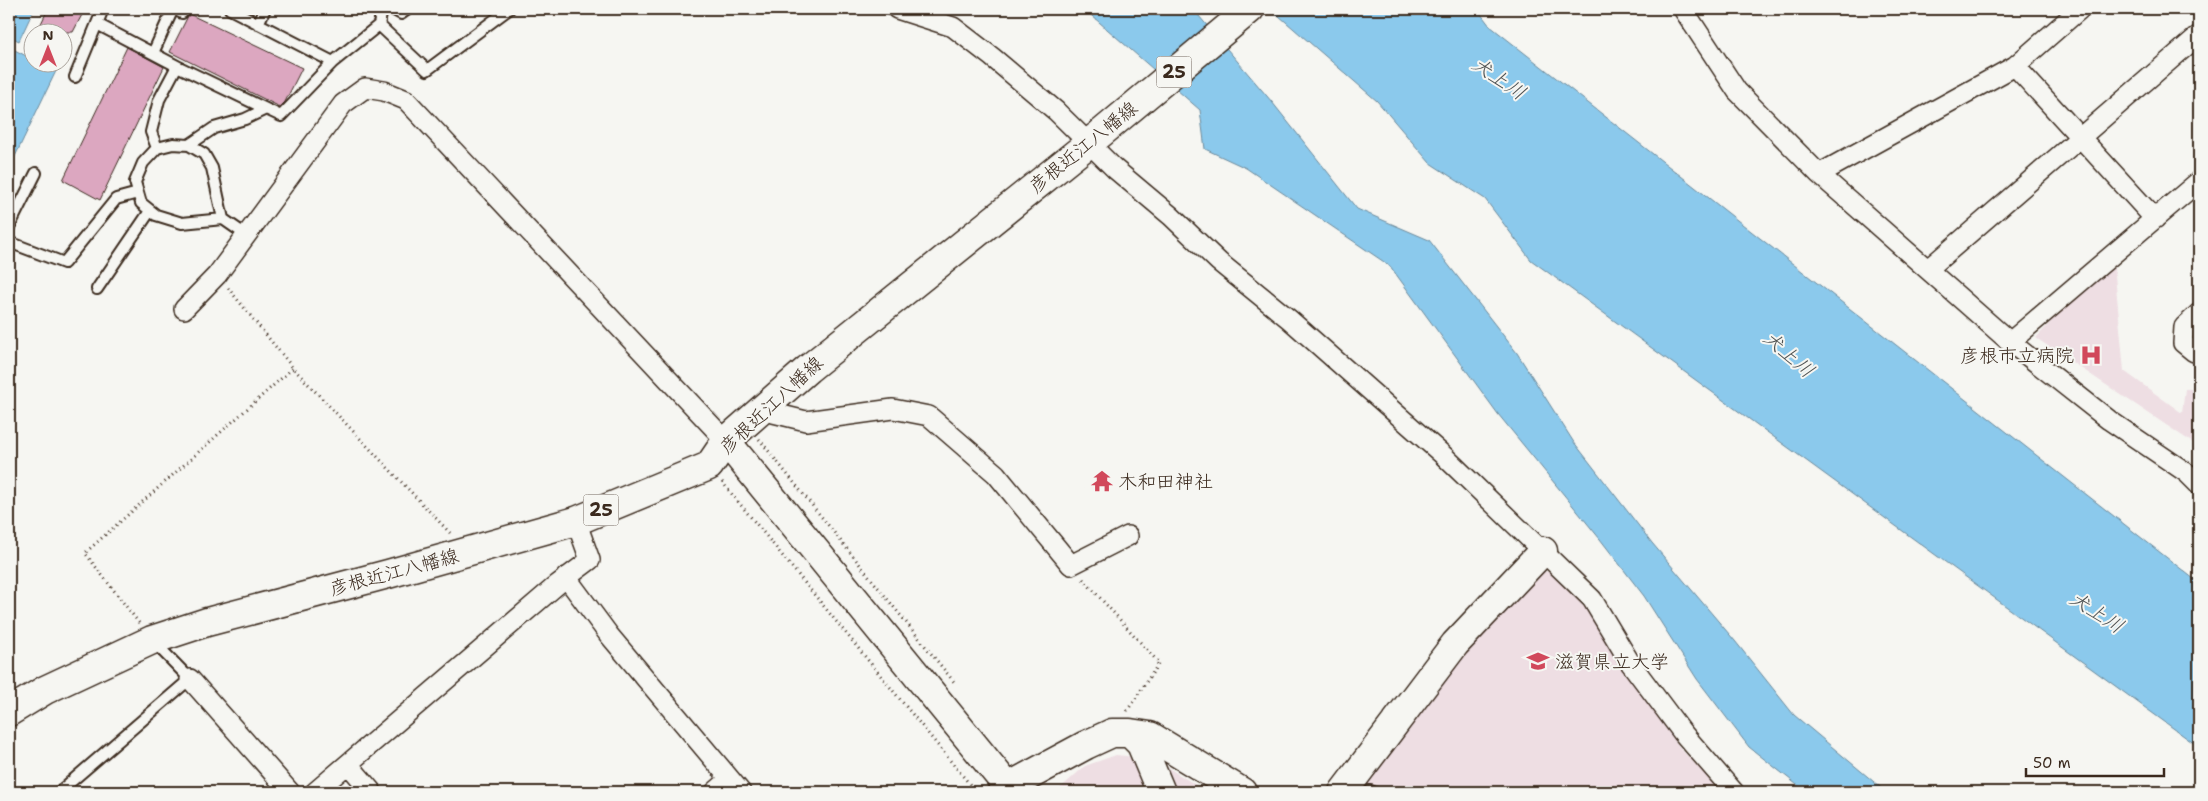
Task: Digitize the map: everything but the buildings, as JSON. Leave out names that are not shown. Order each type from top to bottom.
[{"type":"main road","name":"彦根近江八幡線","points":[[9,712],[44,690],[152,640],[207,622],[468,552],[576,520],[709,466],[726,441],[808,369],[1093,139],[1250,9]]},
{"type":"main road","points":[[726,441],[1005,789],[1086,745],[1121,733],[1150,736],[1242,792]]},
{"type":"main road","points":[[1343,792],[1455,644],[1543,551]]},
{"type":"main road","points":[[1121,733],[1141,744],[1161,792]]},
{"type":"street","points":[[897,9],[953,27],[1093,139],[1219,262],[1289,319],[1443,455],[1592,599],[1631,664],[1682,732],[1734,792]]},
{"type":"street","points":[[1683,9],[1738,91],[1819,174],[2010,342],[2109,420],[2187,473],[2199,485]]},
{"type":"street","points":[[1819,174],[2015,66],[2073,11]]},
{"type":"street","points":[[1928,269],[2199,35]]},
{"type":"street","points":[[2015,66],[2155,219]]},
{"type":"street","points":[[184,309],[217,275],[343,104],[365,88],[384,91],[406,100],[726,441]]},
{"type":"street","points":[[2010,342],[2199,181]]},
{"type":"street","points":[[2199,313],[2184,327],[2183,343],[2194,352],[2199,352]]},
{"type":"street","points":[[754,417],[806,421],[893,409],[929,416],[996,474],[1071,565],[1128,536]]},
{"type":"street","points":[[315,792],[566,577],[590,560],[576,520]]},
{"type":"street","points":[[566,577],[609,635],[735,786],[715,792]]},
{"type":"street","points":[[190,679],[290,792]]},
{"type":"street","points":[[348,764],[372,792]]},
{"type":"lane","points":[[75,77],[103,9]]},
{"type":"lane","points":[[153,53],[173,9],[182,13],[184,9]]},
{"type":"lane","points":[[230,9],[333,62]]},
{"type":"lane","points":[[258,24],[265,9]]},
{"type":"lane","points":[[97,24],[176,66],[281,116],[333,62],[380,25],[382,9]]},
{"type":"lane","points":[[392,9],[401,14],[408,9]]},
{"type":"lane","points":[[380,25],[427,70],[509,9]]},
{"type":"lane","points":[[157,148],[151,132],[160,100],[176,66]]},
{"type":"lane","points":[[189,145],[214,128],[245,119],[266,109]]},
{"type":"lane","points":[[223,219],[212,168],[204,154],[189,145],[172,144],[157,148],[143,163],[135,182],[142,203],[150,211],[156,215],[182,223],[223,219],[246,235]]},
{"type":"lane","points":[[9,227],[36,173]]},
{"type":"lane","points":[[9,242],[64,263],[116,199],[138,193]]},
{"type":"lane","points":[[97,289],[150,211]]},
{"type":"lane","points":[[59,792],[190,679],[152,640]]},
{"type":"path","points":[[217,275],[292,368],[468,552]]},
{"type":"path","points":[[152,640],[85,553],[292,368]]},
{"type":"path","points":[[754,417],[956,683]]},
{"type":"path","points":[[709,466],[976,792]]},
{"type":"path","points":[[1071,565],[1159,663],[1121,733]]},
{"type":"shaded area","name":"彦根市立病院","points":[[2113,254],[2124,371],[2182,413],[2185,389],[2199,389],[2199,447],[2036,338]]},
{"type":"shaded area","name":"滋賀県立大学","points":[[1540,571],[1556,573],[1580,599],[1680,748],[1722,792],[1355,792],[1482,629]]},
{"type":"shaded area","points":[[1116,755],[1154,759],[1207,792],[1056,792],[1085,766]]},
{"type":"water","points":[[9,9],[34,9],[28,22],[22,22],[22,35],[19,41],[9,36]]},
{"type":"water","points":[[1084,9],[1193,9],[1272,102],[1357,209],[1429,240],[1517,353],[1573,441],[1652,543],[1735,641],[1794,715],[1886,792],[1806,792],[1749,747],[1697,679],[1644,596],[1498,414],[1390,266],[1246,168],[1205,149],[1200,110]]},
{"type":"water","name":"犬上川","points":[[1271,9],[1477,9],[1490,26],[2199,583],[2199,747],[1531,260],[1485,199],[1430,163],[1377,101]]},
{"type":"water","points":[[9,47],[22,54],[22,72],[56,72],[9,169]]},
{"type":"place","name":"彦根市立病院","points":[[2091,355]]},
{"type":"place","name":"木和田神社","points":[[1102,481]]},
{"type":"place","name":"滋賀県立大学","points":[[1538,661]]}]
